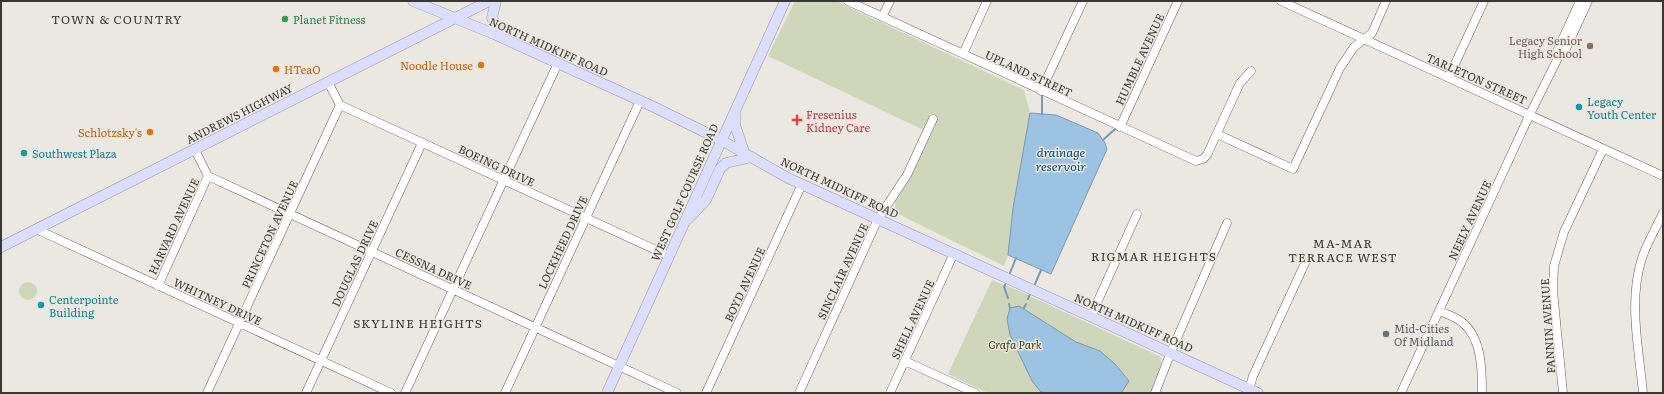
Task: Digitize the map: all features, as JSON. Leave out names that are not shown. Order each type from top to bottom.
[{"type":"main road","name":"NORTH MIDKIFF ROAD","points":[[413,1],[503,38],[640,101],[748,154],[788,178],[1170,352],[1252,392]]},
{"type":"main road","name":"ANDREWS HIGHWAY","points":[[1,247],[489,1]]},
{"type":"main road","points":[[496,1],[492,18],[503,38]]},
{"type":"main road","name":"WEST GOLF COURSE ROAD","points":[[606,393],[785,1]]},
{"type":"main road","points":[[683,225],[706,200],[720,169],[726,163],[748,154],[735,125],[735,110]]},
{"type":"street","name":"UPLAND STREET","points":[[848,1],[1196,161],[1203,159],[1207,155],[1217,134]]},
{"type":"street","points":[[882,17],[890,1]]},
{"type":"street","points":[[963,54],[987,1]]},
{"type":"street","points":[[1042,91],[1083,1]]},
{"type":"street","name":"HUMBLE AVENUE","points":[[1120,127],[1178,1]]},
{"type":"street","points":[[1252,71],[1240,83],[1217,134],[1293,169],[1340,68],[1354,47],[1372,33],[1386,1]]},
{"type":"street","points":[[1449,77],[1484,1]]},
{"type":"street","name":"NEELY AVENUE","points":[[1559,56],[1558,49],[1580,1]]},
{"type":"street","name":"NEELY AVENUE","points":[[1401,393],[1530,114],[1559,56],[1564,53],[1588,1]]},
{"type":"street","name":"TARLETON STREET","points":[[1286,2],[1663,176]]},
{"type":"street","points":[[405,393],[558,63]]},
{"type":"street","points":[[328,82],[340,105]]},
{"type":"street","name":"LOCKHEED DRIVE","points":[[505,393],[640,101]]},
{"type":"street","name":"BOEING DRIVE","points":[[340,105],[668,256]]},
{"type":"street","name":"PRINCETON AVENUE","points":[[207,393],[340,105]]},
{"type":"street","name":"SINCLAIR AVENUE","points":[[798,393],[878,219],[887,203],[907,175],[933,119]]},
{"type":"street","name":"DOUGLAS DRIVE","points":[[306,393],[422,143]]},
{"type":"street","name":"FANNIN AVENUE","points":[[1562,393],[1554,291],[1554,266],[1564,232],[1603,149]]},
{"type":"street","points":[[195,150],[208,176]]},
{"type":"street","name":"CESSNA DRIVE","points":[[208,176],[677,393]]},
{"type":"street","name":"HARVARD AVENUE","points":[[158,286],[208,176]]},
{"type":"street","name":"BOYD AVENUE","points":[[706,393],[802,184]]},
{"type":"street","points":[[1642,393],[1635,310],[1635,290],[1642,258],[1663,213]]},
{"type":"street","points":[[1091,316],[1137,214]]},
{"type":"street","points":[[1155,393],[1170,352],[1227,224]]},
{"type":"street","name":"WHITNEY DRIVE","points":[[36,230],[391,393]]},
{"type":"street","name":"SHELL AVENUE","points":[[890,393],[954,253]]},
{"type":"street","points":[[1252,392],[1253,376],[1305,262]]},
{"type":"street","points":[[1439,311],[1458,319],[1465,325],[1473,336],[1478,350],[1482,370],[1482,393]]},
{"type":"street","points":[[905,361],[975,393]]},
{"type":"green space","points":[[795,1],[836,1],[1024,90],[1030,113],[1008,255],[1004,266],[896,213],[895,201],[911,175],[930,133],[768,56]]},
{"type":"green space","name":"Grafa Park","points":[[992,280],[1161,357],[1161,364],[1151,393],[988,393],[948,374]]},
{"type":"green space","points":[[28,282],[35,284],[37,291],[35,298],[28,300],[21,298],[19,291],[21,284]]},
{"type":"water","name":"drainage reservoir","points":[[1030,113],[1056,115],[1098,133],[1107,149],[1051,274],[1008,255],[1013,208]]},
{"type":"water","points":[[1019,306],[1076,342],[1100,351],[1115,364],[1129,381],[1121,393],[1041,392],[1032,381],[1010,335],[1007,319],[1010,308]]},
{"type":"waterway","points":[[1042,94],[1042,114]]},
{"type":"waterway","points":[[1103,140],[1115,129]]},
{"type":"waterway","points":[[1010,273],[1016,258]]},
{"type":"waterway","points":[[1035,284],[1041,270]]},
{"type":"waterway","points":[[1006,283],[1004,287],[1008,298]]},
{"type":"waterway","points":[[1028,299],[1030,294]]},
{"type":"waterway","points":[[1009,304],[1010,308]]},
{"type":"waterway","points":[[1024,308],[1026,304]]},
{"type":"place","name":"Planet Fitness","points":[[285,19]]},
{"type":"place","name":"Legacy Senior High School","points":[[1590,46]]},
{"type":"place","name":"Noodle House","points":[[481,65]]},
{"type":"place","name":"HTeaO","points":[[276,69]]},
{"type":"place","name":"Legacy Youth Center","points":[[1579,107]]},
{"type":"place","name":"Fresenius Kidney Care","points":[[797,120]]},
{"type":"place","name":"Schlotzsky's","points":[[150,132]]},
{"type":"place","name":"Southwest Plaza","points":[[24,153]]},
{"type":"place","name":"Centerpointe Building","points":[[41,305]]},
{"type":"place","name":"Mid-Cities Of Midland","points":[[1386,334]]},
{"type":"district","name":"TOWN & COUNTRY","points":[[117,19]]},
{"type":"district","name":"MA-MAR TERRACE WEST","points":[[1343,250]]},
{"type":"district","name":"RIGMAR HEIGHTS","points":[[1154,256]]},
{"type":"district","name":"SKYLINE HEIGHTS","points":[[418,323]]}]
